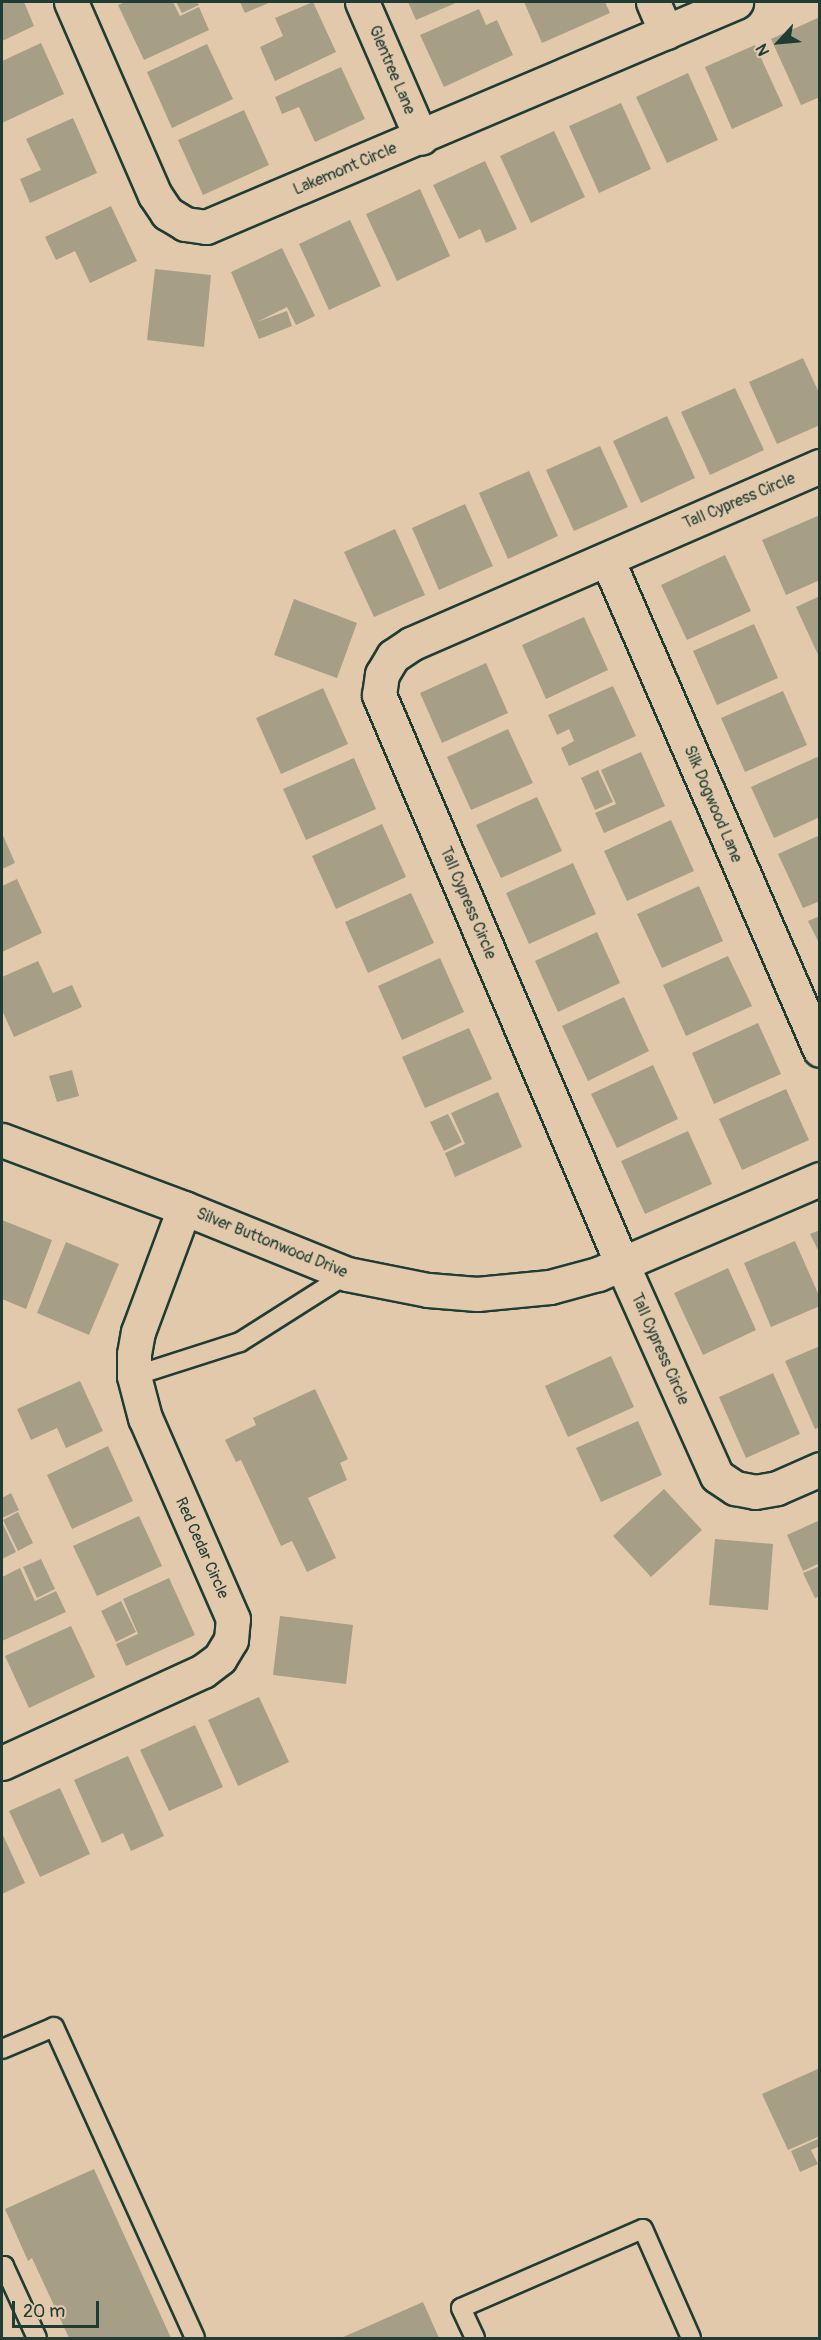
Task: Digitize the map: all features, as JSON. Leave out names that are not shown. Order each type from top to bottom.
[{"type":"street","name":"Lakemont Circle","points":[[71,2],[155,195],[167,213],[185,224],[206,227],[421,138],[736,2]]},
{"type":"street","name":"Glentree Lane","points":[[362,2],[421,138]]},
{"type":"street","points":[[653,2],[666,32]]},
{"type":"street","name":"Tall Cypress Circle","points":[[819,466],[411,644],[393,656],[382,674],[379,695],[622,1264],[717,1476],[735,1488],[755,1492],[777,1488],[819,1469]]},
{"type":"street","name":"Silk Dogwood Lane","points":[[607,559],[819,1050]]},
{"type":"street","name":"Silver Buttonwood Drive","points":[[2,1140],[183,1208],[347,1274],[428,1290],[501,1293],[550,1287],[622,1264],[819,1179]]},
{"type":"street","name":"Red Cedar Circle","points":[[4,1756],[203,1671],[220,1658],[231,1640],[234,1619],[145,1418],[134,1376],[134,1353],[138,1332],[183,1208]]},
{"type":"lane","points":[[134,1376],[240,1342],[347,1274]]},
{"type":"lane","points":[[2,2049],[54,2027],[195,2338]]},
{"type":"lane","points":[[474,2338],[461,2308],[642,2229],[691,2338]]},
{"type":"lane","points":[[2,2266],[37,2338]]},
{"type":"building","points":[[2,2],[24,2],[34,26],[2,41]]},
{"type":"building","points":[[125,2],[173,2],[180,16],[199,7],[209,30],[144,60],[118,5]]},
{"type":"building","points":[[176,2],[197,2],[199,5],[182,13]]},
{"type":"building","points":[[240,2],[271,2],[245,13]]},
{"type":"building","points":[[313,2],[336,52],[275,81],[260,47],[283,36],[275,18]]},
{"type":"building","points":[[408,2],[458,2],[416,20]]},
{"type":"building","points":[[524,2],[605,2],[610,13],[542,43]]},
{"type":"building","points":[[479,9],[486,25],[497,20],[513,55],[444,87],[420,35]]},
{"type":"building","points":[[820,17],[820,97],[801,105],[771,39]]},
{"type":"building","points":[[41,43],[64,94],[2,123],[2,61]]},
{"type":"building","points":[[207,44],[233,99],[172,128],[147,72]]},
{"type":"building","points":[[755,45],[783,106],[732,129],[705,67]]},
{"type":"building","points":[[341,67],[365,119],[315,142],[299,107],[282,114],[275,97]]},
{"type":"building","points":[[688,73],[718,140],[667,163],[636,97]]},
{"type":"building","points":[[621,103],[651,169],[599,193],[569,126]]},
{"type":"building","points":[[244,110],[269,165],[203,195],[178,140]]},
{"type":"building","points":[[73,118],[97,173],[30,203],[20,179],[41,170],[26,139]]},
{"type":"building","points":[[554,131],[585,197],[531,223],[500,156]]},
{"type":"building","points":[[485,161],[517,229],[486,243],[480,229],[459,239],[433,185]]},
{"type":"building","points":[[420,189],[450,256],[397,281],[366,214]]},
{"type":"building","points":[[111,206],[137,261],[90,283],[75,251],[56,260],[45,237]]},
{"type":"building","points":[[350,220],[381,286],[329,310],[299,244]]},
{"type":"building","points":[[282,248],[315,316],[296,325],[287,307],[257,322],[287,311],[292,326],[259,339],[231,272]]},
{"type":"building","points":[[155,269],[211,275],[204,347],[147,340]]},
{"type":"building","points":[[803,358],[820,395],[820,425],[777,444],[749,382]]},
{"type":"building","points":[[735,388],[764,450],[710,475],[681,412]]},
{"type":"building","points":[[667,416],[695,478],[641,503],[613,441]]},
{"type":"building","points":[[600,446],[628,507],[574,531],[546,470]]},
{"type":"building","points":[[529,471],[558,536],[508,559],[479,493]]},
{"type":"building","points":[[465,504],[493,566],[439,590],[412,528]]},
{"type":"building","points":[[820,515],[820,580],[786,595],[762,540]]},
{"type":"building","points":[[395,529],[425,595],[374,617],[344,552]]},
{"type":"building","points":[[725,555],[751,611],[687,640],[661,585]]},
{"type":"building","points":[[820,596],[820,659],[796,607]]},
{"type":"building","points":[[294,599],[357,623],[337,678],[274,655]]},
{"type":"building","points":[[584,617],[608,670],[546,699],[522,645]]},
{"type":"building","points":[[754,624],[778,678],[717,705],[693,651]]},
{"type":"building","points":[[486,663],[508,713],[442,743],[420,693]]},
{"type":"building","points":[[613,686],[636,736],[569,766],[561,748],[574,741],[569,729],[557,735],[548,715]]},
{"type":"building","points":[[323,688],[348,744],[281,774],[256,718]]},
{"type":"building","points":[[783,691],[807,745],[745,772],[721,718]]},
{"type":"building","points":[[508,729],[533,783],[471,810],[447,757]]},
{"type":"building","points":[[641,752],[665,806],[604,833],[595,813],[616,804],[601,770]]},
{"type":"building","points":[[817,757],[820,762],[820,817],[774,838],[751,787]]},
{"type":"building","points":[[354,758],[376,809],[306,840],[283,789]]},
{"type":"building","points":[[598,770],[613,802],[595,810],[581,778]]},
{"type":"building","points":[[537,797],[562,851],[501,878],[476,825]]},
{"type":"building","points":[[671,820],[694,871],[627,901],[604,851]]},
{"type":"building","points":[[382,824],[406,877],[336,909],[312,856]]},
{"type":"building","points":[[2,833],[15,863],[2,869]]},
{"type":"building","points":[[820,835],[820,901],[803,908],[778,854]]},
{"type":"building","points":[[573,863],[596,914],[529,944],[506,893]]},
{"type":"building","points":[[17,879],[42,933],[2,952],[2,886]]},
{"type":"building","points":[[699,886],[723,941],[662,968],[637,914]]},
{"type":"building","points":[[411,893],[434,943],[368,973],[345,922]]},
{"type":"building","points":[[820,916],[820,945],[808,921]]},
{"type":"building","points":[[597,932],[620,983],[558,1012],[535,961]]},
{"type":"building","points":[[728,956],[752,1006],[686,1036],[663,985]]},
{"type":"building","points":[[440,958],[464,1012],[402,1040],[378,986]]},
{"type":"building","points":[[38,961],[53,993],[72,985],[82,1007],[14,1037],[2,1010],[2,977]]},
{"type":"building","points":[[624,997],[649,1051],[588,1081],[562,1026]]},
{"type":"building","points":[[758,1023],[781,1074],[714,1104],[692,1053]]},
{"type":"building","points":[[469,1028],[492,1079],[425,1108],[402,1057]]},
{"type":"building","points":[[653,1065],[678,1119],[617,1148],[591,1094]]},
{"type":"building","points":[[72,1070],[79,1096],[57,1102],[49,1076]]},
{"type":"building","points":[[786,1089],[809,1140],[742,1170],[719,1119]]},
{"type":"building","points":[[498,1092],[522,1147],[455,1177],[445,1153],[465,1144],[451,1113]]},
{"type":"building","points":[[448,1114],[462,1142],[444,1151],[430,1122]]},
{"type":"building","points":[[688,1131],[712,1184],[645,1214],[621,1161]]},
{"type":"building","points":[[2,1220],[52,1240],[26,1309],[2,1299]]},
{"type":"building","points":[[820,1230],[820,1254],[810,1234]]},
{"type":"building","points":[[795,1241],[820,1298],[820,1306],[771,1327],[744,1263]]},
{"type":"building","points":[[66,1242],[119,1264],[89,1335],[37,1313]]},
{"type":"building","points":[[728,1268],[756,1330],[703,1355],[674,1293]]},
{"type":"building","points":[[820,1346],[820,1427],[815,1429],[785,1361]]},
{"type":"building","points":[[611,1356],[634,1407],[568,1437],[545,1386]]},
{"type":"building","points":[[773,1373],[800,1434],[746,1458],[719,1397]]},
{"type":"building","points":[[80,1381],[103,1431],[66,1448],[57,1428],[31,1440],[17,1409]]},
{"type":"building","points":[[315,1389],[348,1459],[340,1463],[347,1480],[308,1498],[336,1558],[307,1572],[292,1541],[281,1546],[241,1460],[236,1462],[225,1440],[256,1425],[253,1418]]},
{"type":"building","points":[[638,1421],[662,1475],[601,1502],[576,1448]]},
{"type":"building","points":[[108,1446],[133,1501],[72,1529],[47,1475]]},
{"type":"building","points":[[664,1489],[702,1530],[651,1577],[613,1536]]},
{"type":"building","points":[[11,1493],[19,1510],[2,1518],[2,1498]]},
{"type":"building","points":[[18,1512],[33,1543],[18,1551],[3,1520]]},
{"type":"building","points":[[139,1516],[162,1566],[97,1596],[73,1546]]},
{"type":"building","points":[[820,1520],[820,1563],[803,1571],[787,1535]]},
{"type":"building","points":[[2,1522],[16,1552],[2,1559]]},
{"type":"building","points":[[715,1539],[773,1544],[768,1610],[709,1605]]},
{"type":"building","points":[[41,1559],[55,1589],[37,1598],[23,1567]]},
{"type":"building","points":[[820,1566],[820,1596],[815,1598],[803,1573]]},
{"type":"building","points":[[20,1568],[35,1601],[56,1591],[66,1612],[2,1641],[2,1577]]},
{"type":"building","points":[[169,1578],[195,1635],[126,1666],[116,1644],[138,1634],[123,1599]]},
{"type":"building","points":[[121,1601],[136,1632],[116,1642],[101,1611]]},
{"type":"building","points":[[280,1616],[353,1625],[346,1684],[273,1675]]},
{"type":"building","points":[[71,1626],[95,1677],[29,1708],[5,1656]]},
{"type":"building","points":[[259,1697],[289,1762],[238,1786],[208,1720]]},
{"type":"building","points":[[195,1725],[223,1787],[169,1811],[140,1750]]},
{"type":"building","points":[[128,1756],[164,1836],[131,1851],[123,1833],[102,1843],[74,1780]]},
{"type":"building","points":[[60,1788],[90,1854],[40,1877],[9,1811]]},
{"type":"building","points":[[2,1833],[25,1883],[2,1894]]},
{"type":"building","points":[[820,2068],[820,2136],[788,2150],[762,2094]]},
{"type":"building","points":[[820,2138],[820,2146],[811,2150],[818,2164],[800,2172],[791,2151]]},
{"type":"building","points":[[94,2169],[171,2338],[69,2338],[32,2258],[28,2261],[5,2209]]},
{"type":"building","points":[[423,2302],[439,2338],[341,2338]]}]
